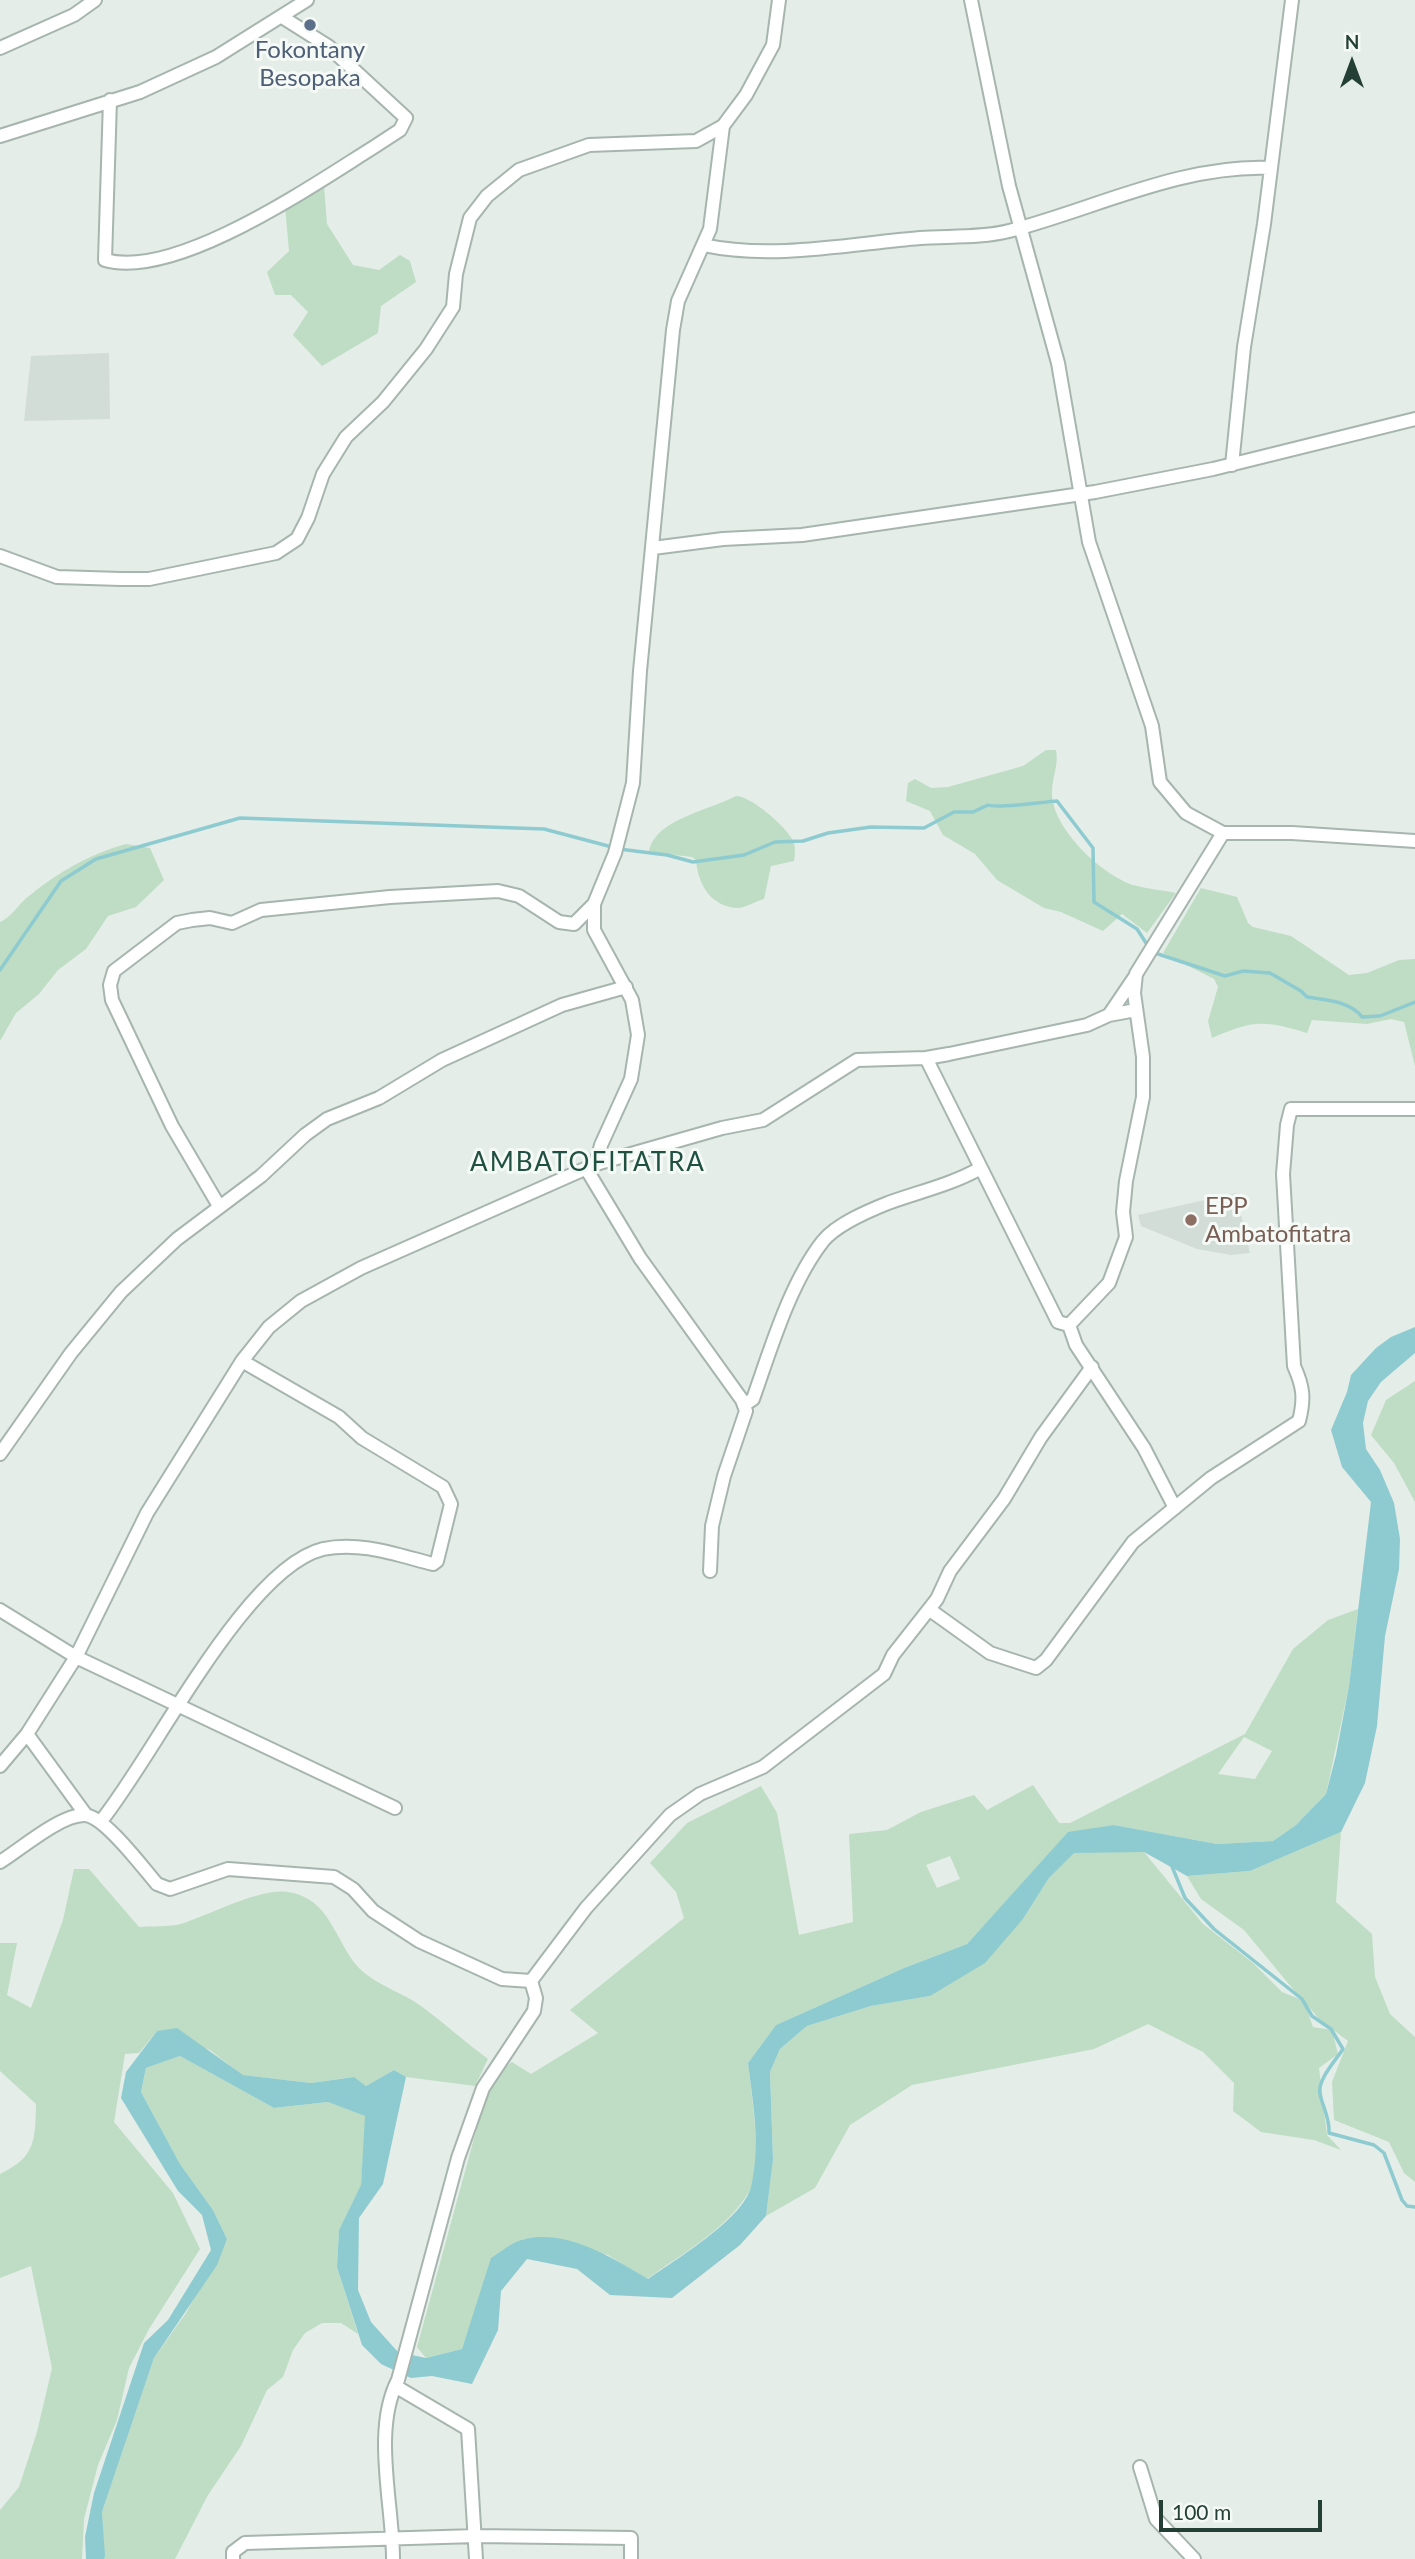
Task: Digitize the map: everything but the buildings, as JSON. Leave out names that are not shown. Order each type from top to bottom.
[{"type":"street","points":[[0,48],[74,15],[95,0]]},
{"type":"street","points":[[0,135],[140,92],[216,57],[307,0]]},
{"type":"street","points":[[0,556],[57,577],[149,579],[276,553],[297,539],[308,518],[323,474],[346,437],[383,402],[426,349],[453,307],[456,274],[470,218],[487,196],[519,170],[589,145],[696,141],[723,126],[746,95],[773,45],[779,0]]},
{"type":"street","points":[[971,0],[1019,226],[1058,363],[1077,472],[1078,494],[1089,542],[1152,726],[1160,782],[1186,813],[1223,833],[1292,833],[1415,841]]},
{"type":"street","points":[[1232,465],[1244,347],[1271,168],[1292,0]]},
{"type":"street","points":[[110,100],[105,260],[119,264],[154,261],[210,242],[374,147],[400,130],[406,118],[328,46],[282,17]]},
{"type":"street","points":[[592,1167],[631,1079],[638,1035],[632,1000],[594,930],[594,904],[615,853],[633,783],[639,671],[677,311],[710,229],[723,126]]},
{"type":"street","points":[[703,245],[732,251],[786,250],[1010,230],[1171,182],[1244,167],[1271,168]]},
{"type":"street","points":[[653,548],[723,538],[802,535],[1078,494],[1232,465],[1415,419]]},
{"type":"street","points":[[1109,1015],[1223,833]]},
{"type":"street","points":[[219,1206],[172,1126],[112,1000],[110,985],[114,971],[177,923],[210,918],[232,923],[261,910],[390,897],[498,891],[519,896],[559,922],[574,924],[594,904]]},
{"type":"street","points":[[1069,1325],[1109,1283],[1126,1237],[1123,1212],[1126,1181],[1143,1097],[1143,1057],[1136,1010],[1136,974]]},
{"type":"street","points":[[0,1454],[71,1353],[121,1292],[177,1239],[261,1176],[327,1119],[379,1098],[442,1060],[562,1005],[626,987]]},
{"type":"street","points":[[0,1766],[27,1734],[76,1657],[147,1513],[242,1361],[269,1327],[301,1301],[396,1251],[441,1234],[579,1170],[722,1128],[763,1120],[857,1060],[926,1058],[1087,1025],[1109,1015],[1136,1010]]},
{"type":"street","points":[[926,1058],[1058,1322],[1069,1325]]},
{"type":"street","points":[[930,1610],[989,1654],[1036,1668],[1046,1660],[1133,1542],[1211,1478],[1299,1421],[1304,1401],[1303,1386],[1294,1366],[1283,1174],[1287,1125],[1292,1109],[1415,1109]]},
{"type":"street","points":[[592,1167],[640,1258],[744,1405],[743,1423],[724,1476],[712,1526],[710,1571]]},
{"type":"street","points":[[744,1405],[753,1399],[778,1329],[824,1240],[844,1226],[887,1204],[929,1190],[979,1168]]},
{"type":"street","points":[[1069,1325],[1076,1345],[1144,1448],[1175,1508]]},
{"type":"street","points":[[101,1821],[118,1800],[179,1704],[250,1603],[299,1557],[325,1549],[353,1547],[376,1549],[433,1564],[437,1561],[452,1504],[443,1487],[362,1437],[339,1417],[242,1361]]},
{"type":"street","points":[[531,1981],[586,1908],[670,1815],[700,1794],[763,1767],[884,1674],[893,1655],[930,1610],[950,1570],[1004,1499],[1041,1437],[1092,1367]]},
{"type":"street","points":[[0,1609],[76,1657],[395,1808]]},
{"type":"street","points":[[27,1734],[86,1815],[101,1821],[158,1884],[170,1889],[228,1869],[334,1877],[353,1889],[373,1911],[419,1941],[502,1979],[531,1981]]},
{"type":"street","points":[[0,1863],[66,1819],[86,1815]]},
{"type":"street","points":[[393,2559],[384,2420],[389,2397],[397,2383],[458,2158],[484,2088],[534,2011],[536,1998],[531,1981]]},
{"type":"street","points":[[397,2383],[468,2429],[476,2559]]},
{"type":"street","points":[[1140,2467],[1156,2519],[1194,2559]]},
{"type":"street","points":[[233,2559],[233,2552],[245,2543],[476,2536],[631,2538],[631,2559]]},
{"type":"shaded area","points":[[109,353],[110,419],[24,421],[31,356]]},
{"type":"shaded area","name":"EPP Ambatofitatra","points":[[1236,1193],[1250,1253],[1231,1255],[1197,1249],[1141,1226],[1138,1215]]},
{"type":"green space","points":[[324,186],[327,224],[353,265],[379,270],[400,255],[410,261],[416,282],[381,306],[378,333],[322,366],[293,335],[308,312],[291,295],[275,295],[267,272],[289,251],[285,206]]},
{"type":"green space","points":[[1046,750],[1056,750],[1052,792],[1054,806],[1069,835],[1080,848],[1093,861],[1121,880],[1133,885],[1176,893],[1147,933],[1122,914],[1103,931],[1061,912],[1044,908],[997,880],[975,854],[943,835],[930,811],[906,801],[908,783],[915,779],[931,788],[948,787],[1023,766]]},
{"type":"green space","points":[[736,796],[750,801],[775,820],[792,839],[795,850],[794,861],[771,866],[764,899],[737,908],[719,903],[707,892],[699,877],[696,860],[692,857],[649,852],[653,841],[672,823]]},
{"type":"green space","points":[[126,844],[150,848],[164,880],[136,907],[108,916],[86,949],[58,970],[39,994],[16,1013],[0,1041],[0,922],[51,879],[87,859]]},
{"type":"green space","points":[[1201,888],[1237,897],[1248,923],[1253,927],[1291,936],[1349,975],[1367,973],[1399,960],[1415,959],[1415,1066],[1404,1022],[1391,1019],[1367,1024],[1312,1020],[1307,1033],[1268,1024],[1248,1025],[1212,1038],[1208,1021],[1218,987],[1214,979],[1163,953]]},
{"type":"green space","points":[[1415,1381],[1415,1502],[1394,1463],[1371,1435],[1386,1400]]},
{"type":"green space","points":[[1358,1609],[1349,1686],[1326,1794],[1296,1825],[1273,1841],[1217,1844],[1114,1825],[1068,1833],[967,1944],[904,1968],[776,2025],[748,2063],[756,2148],[753,2181],[739,2206],[703,2240],[647,2279],[608,2255],[523,2239],[477,2305],[462,2349],[426,2358],[417,2347],[481,2113],[495,2074],[512,2062],[531,2074],[598,2033],[570,2010],[684,1918],[676,1892],[650,1863],[687,1823],[761,1786],[777,1813],[799,1935],[853,1922],[849,1834],[887,1830],[921,1812],[974,1795],[987,1810],[1033,1785],[1059,1823],[1070,1823],[1245,1734],[1293,1649],[1328,1620]],"holes":[[[1244,1737],[1272,1751],[1255,1779],[1218,1774]],[[950,1856],[960,1879],[937,1888],[926,1865]]]},
{"type":"green space","points":[[1341,1832],[1336,1902],[1372,1934],[1375,1977],[1390,2014],[1415,2037],[1415,2182],[1404,2173],[1389,2142],[1334,2120],[1332,2082],[1348,2041],[1319,2019],[1304,2001],[1313,2027],[1332,2030],[1338,2054],[1319,2068],[1327,2135],[1341,2150],[1314,2140],[1261,2132],[1233,2111],[1234,2083],[1203,2052],[1148,2024],[1094,2049],[912,2085],[850,2125],[815,2188],[766,2216],[773,2160],[770,2072],[780,2049],[807,2026],[871,2006],[930,1996],[1023,1919],[1049,1878],[1074,1852],[1144,1852],[1203,1924],[1253,1963],[1282,1992],[1302,2000],[1244,1930],[1201,1899],[1187,1876],[1250,1871]]},
{"type":"green space","points":[[74,1869],[89,1869],[139,1927],[181,1924],[263,1894],[288,1892],[302,1896],[323,1912],[358,1967],[380,1984],[421,2006],[488,2059],[475,2086],[406,2077],[394,2070],[366,2086],[353,2077],[311,2083],[242,2075],[210,2050],[157,2031],[139,2053],[125,2054],[114,2122],[173,2193],[200,2249],[149,2329],[129,2368],[117,2420],[98,2465],[84,2519],[82,2559],[0,2559],[0,2510],[19,2487],[37,2432],[52,2368],[31,2266],[0,2278],[0,2174],[12,2168],[27,2154],[34,2137],[36,2104],[0,2071],[0,1943],[17,1943],[7,1995],[31,2008],[63,1920]]},
{"type":"green space","points":[[180,2056],[274,2108],[328,2102],[366,2116],[361,2186],[339,2230],[337,2267],[358,2334],[341,2323],[322,2323],[305,2333],[293,2350],[283,2377],[267,2390],[241,2446],[208,2495],[175,2559],[104,2559],[102,2512],[154,2358],[186,2313],[227,2239],[213,2210],[180,2164],[141,2092],[146,2068]]},
{"type":"water","points":[[1415,1327],[1415,1353],[1381,1382],[1368,1401],[1363,1423],[1366,1449],[1380,1470],[1394,1503],[1400,1539],[1399,1569],[1385,1636],[1377,1726],[1365,1783],[1341,1832],[1250,1871],[1187,1876],[1144,1852],[1074,1853],[1049,1878],[1023,1919],[985,1963],[930,1996],[871,2006],[807,2026],[780,2049],[770,2072],[773,2160],[766,2216],[740,2245],[672,2298],[610,2295],[577,2269],[527,2259],[501,2291],[498,2330],[472,2384],[432,2376],[411,2378],[381,2364],[362,2345],[337,2267],[339,2230],[361,2185],[365,2116],[328,2102],[274,2108],[180,2056],[146,2068],[141,2092],[180,2164],[213,2210],[227,2239],[217,2265],[154,2358],[102,2512],[104,2559],[86,2559],[85,2537],[94,2493],[144,2343],[168,2320],[211,2250],[202,2215],[178,2191],[121,2098],[126,2072],[157,2031],[177,2028],[243,2075],[311,2083],[354,2077],[366,2086],[394,2070],[406,2077],[383,2184],[359,2218],[358,2290],[371,2322],[398,2352],[426,2358],[462,2349],[491,2258],[521,2240],[541,2237],[573,2242],[605,2254],[648,2279],[707,2238],[745,2199],[754,2172],[756,2141],[748,2063],[776,2025],[904,1968],[967,1944],[1068,1832],[1114,1825],[1217,1844],[1273,1841],[1296,1825],[1326,1794],[1349,1686],[1371,1502],[1342,1467],[1331,1430],[1351,1375],[1376,1348],[1391,1337]]},
{"type":"waterway","points":[[619,849],[667,855],[693,862],[744,855],[775,842],[803,841],[828,833],[871,827],[924,828],[954,812],[973,812],[988,805],[1010,806],[1057,801],[1093,848],[1094,902],[1137,929],[1148,946]]},
{"type":"waterway","points":[[0,970],[61,881],[96,859],[240,818],[544,829],[612,847]]},
{"type":"waterway","points":[[1155,953],[1225,976],[1243,971],[1270,973],[1307,997],[1344,1004],[1362,1017],[1380,1016],[1415,1002]]},
{"type":"waterway","points":[[1171,1864],[1185,1898],[1214,1929],[1302,1999],[1312,2016],[1331,2029],[1343,2049],[1324,2077],[1320,2088],[1329,2133],[1374,2145],[1384,2153],[1402,2200],[1407,2206],[1415,2207]]},
{"type":"place","name":"Fokontany Besopaka","points":[[310,25]]},
{"type":"place","name":"EPP Ambatofitatra","points":[[1191,1220]]},
{"type":"district","name":"AMBATOFITATRA","points":[[588,1163]]}]
